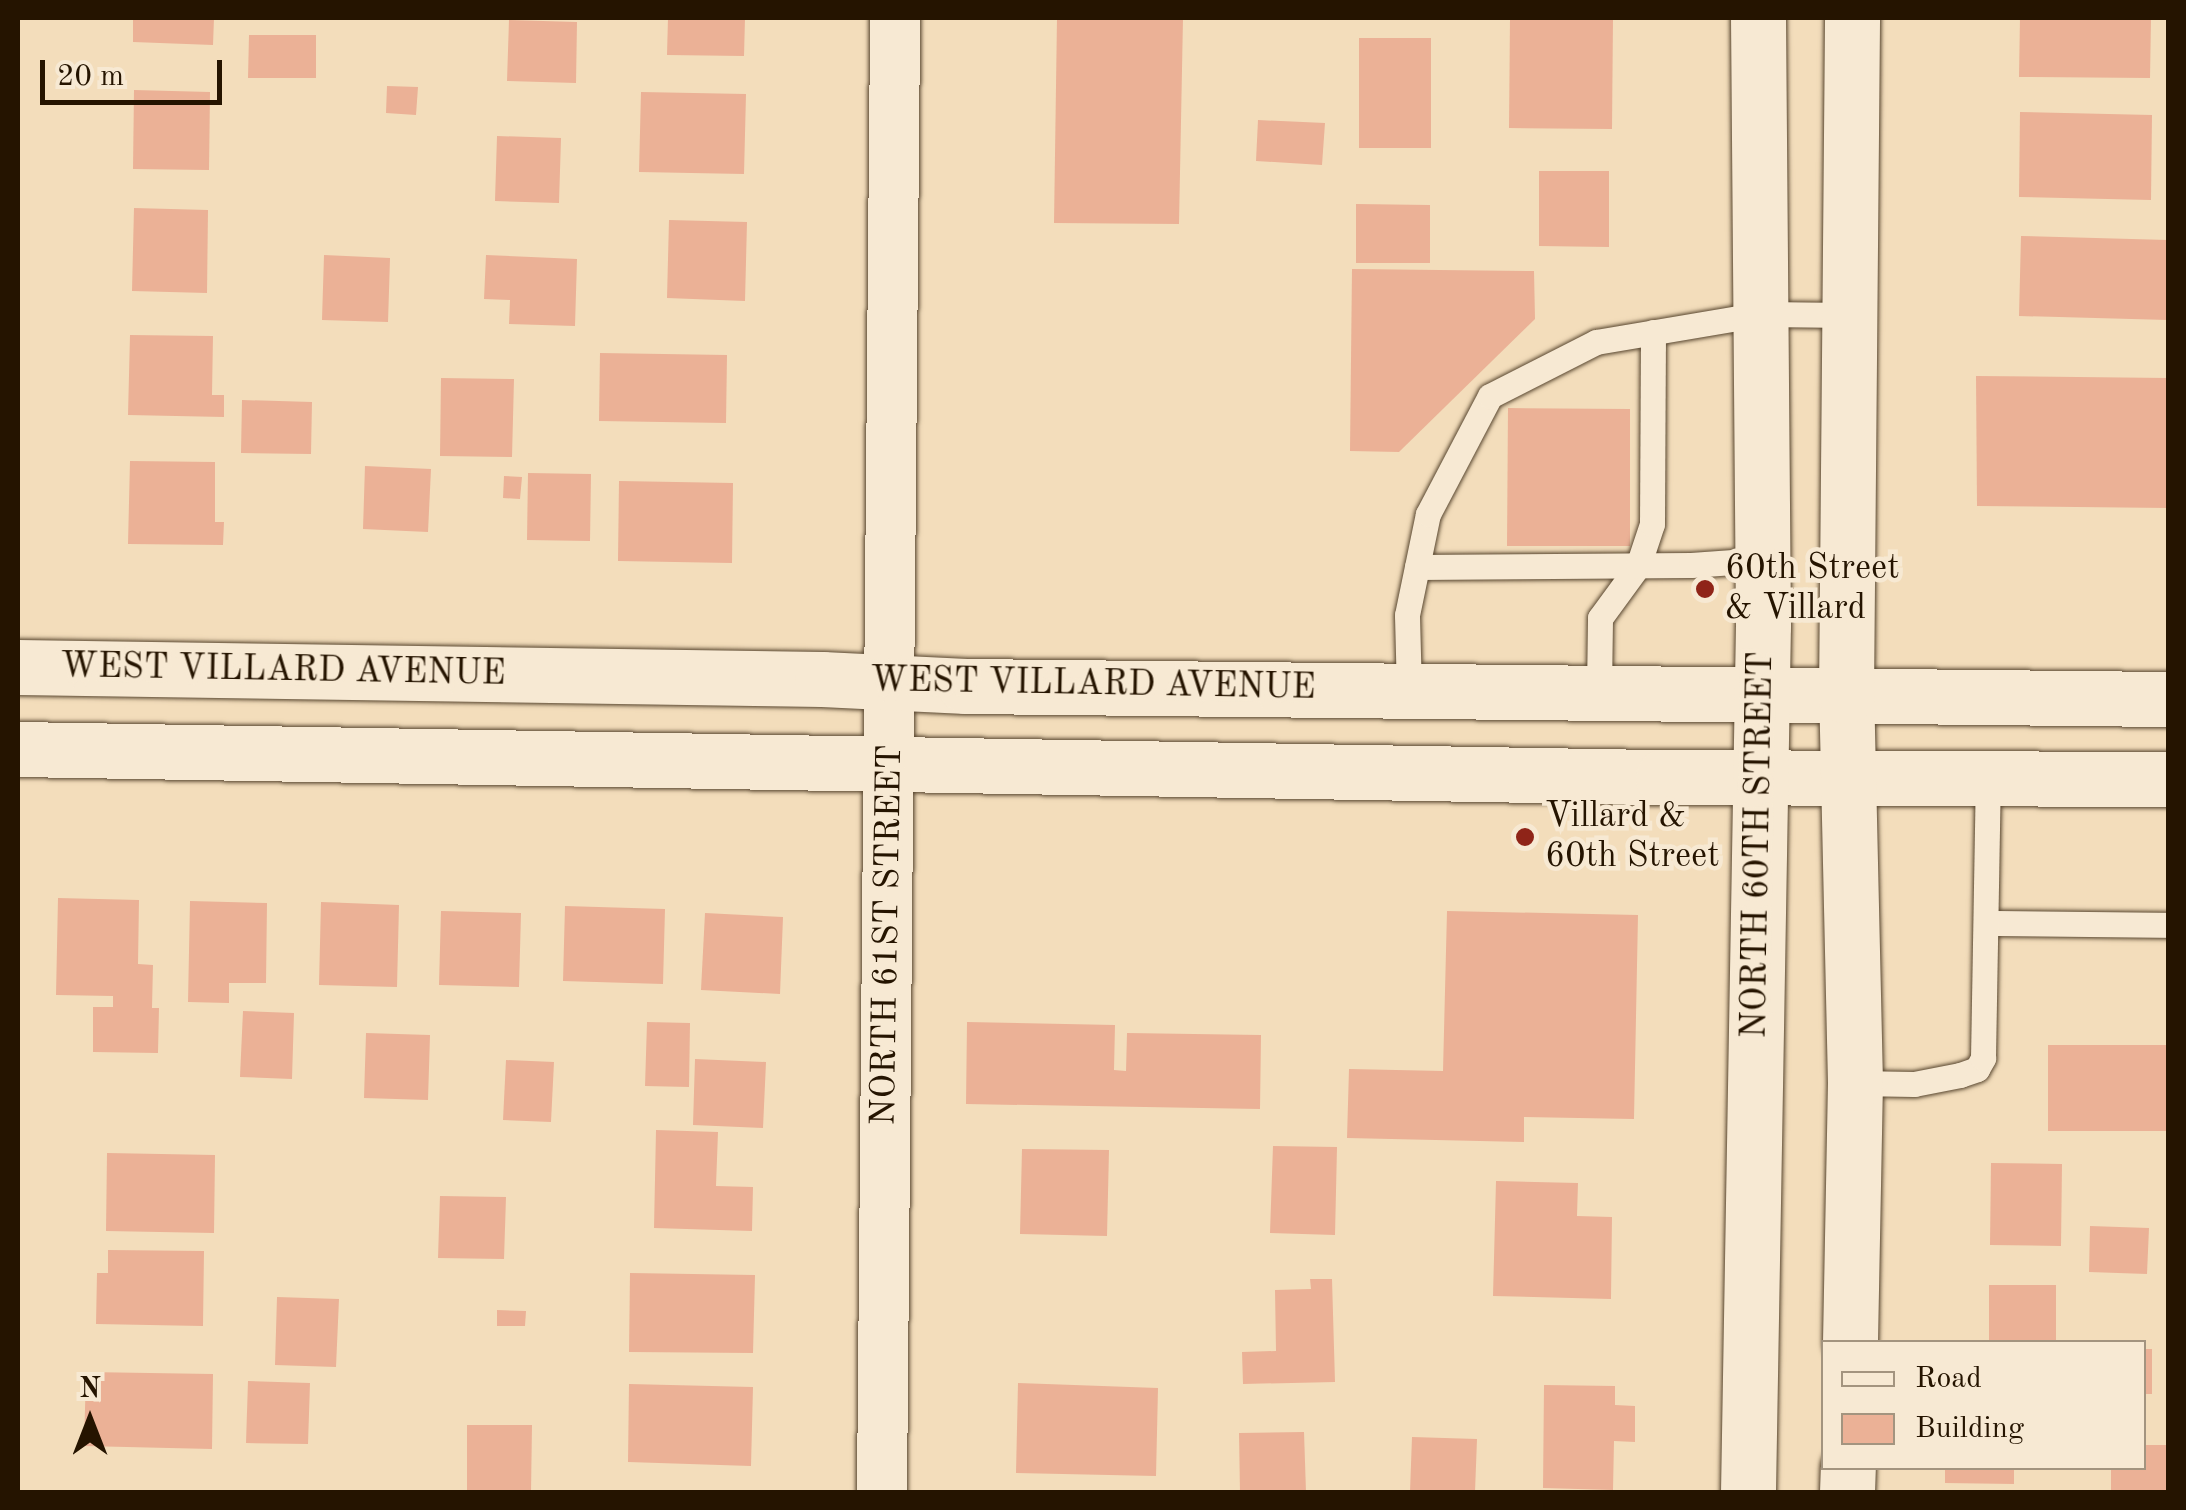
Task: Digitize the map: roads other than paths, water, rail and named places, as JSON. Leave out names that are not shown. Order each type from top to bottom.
[{"type":"street","name":"NORTH 61ST STREET","points":[[882,1492],[896,18]]},
{"type":"street","name":"NORTH 60TH STREET","points":[[1748,1492],[1762,692],[1758,18]]},
{"type":"street","points":[[1850,1340],[1855,1083],[1846,696],[1852,18]]},
{"type":"street","name":"WEST VILLARD AVENUE","points":[[18,667],[1409,692],[1762,692],[2168,699]]},
{"type":"street","points":[[18,749],[1760,778],[2168,779]]},
{"type":"lane","points":[[1409,692],[1407,615],[1428,514],[1490,396],[1596,342],[1762,314],[1850,315]]},
{"type":"lane","points":[[1599,691],[1600,618],[1638,566],[1652,524],[1653,332]]},
{"type":"lane","points":[[1417,567],[1638,566],[1761,560]]},
{"type":"lane","points":[[1855,1083],[1914,1084],[1977,1069],[1983,1058],[1988,776]]},
{"type":"lane","points":[[1986,923],[2168,925]]},
{"type":"place","name":"60th Street & Villard","points":[[1705,589]]},
{"type":"place","name":"Villard & 60th Street","points":[[1525,837]]}]
